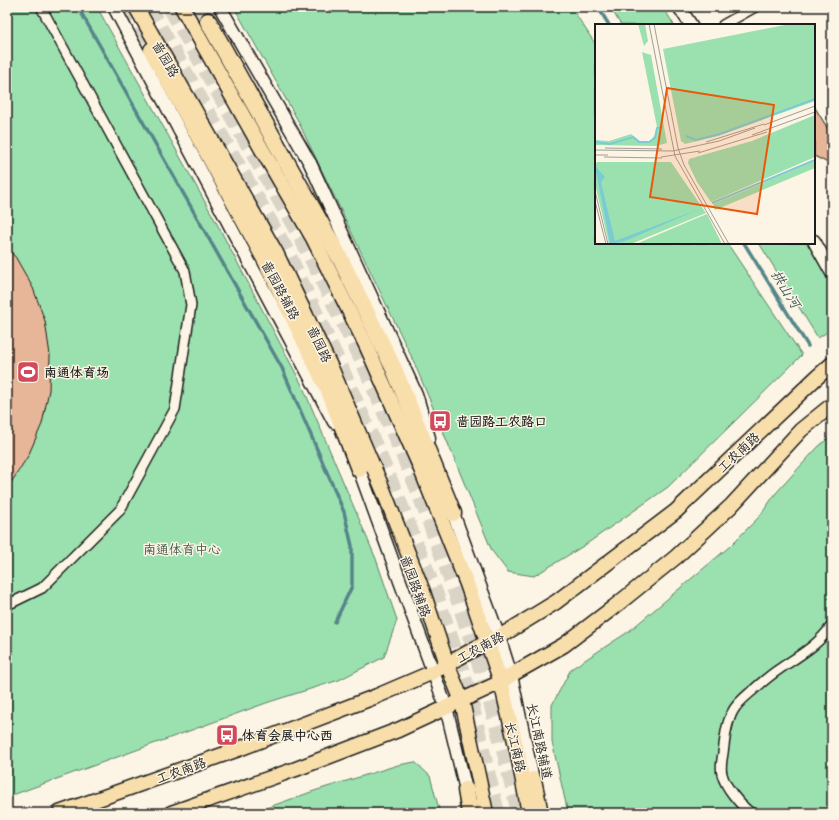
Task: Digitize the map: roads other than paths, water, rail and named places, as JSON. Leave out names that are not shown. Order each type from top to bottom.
[{"type":"highway","points":[[208,21],[340,258],[394,368],[453,512]]},
{"type":"highway","points":[[152,50],[266,261],[329,391],[359,469]]},
{"type":"highway","points":[[533,780],[540,813]]},
{"type":"highway","points":[[466,790],[470,813]]},
{"type":"main road","name":"啬园路","points":[[136,7],[276,253],[326,357],[384,492],[422,590],[447,664],[462,701]]},
{"type":"main road","points":[[182,7],[312,238],[367,347],[418,462],[467,584],[493,640],[506,678]]},
{"type":"main road","name":"工农南路","points":[[59,813],[236,750],[377,696],[433,672],[493,640],[556,602],[676,511],[832,364]]},
{"type":"main road","points":[[171,813],[296,769],[391,733],[462,701],[564,645],[676,557],[731,506],[801,430],[832,405]]},
{"type":"main road","name":"长江南路","points":[[506,678],[517,750],[529,813]]},
{"type":"main road","points":[[462,701],[486,813]]},
{"type":"street","points":[[7,605],[42,588],[120,510],[175,409],[191,305],[185,271],[41,7]]},
{"type":"street","name":"啬园路辅路","points":[[114,7],[359,469],[446,707]]},
{"type":"street","points":[[220,7],[310,164],[416,394],[493,640]]},
{"type":"street","points":[[679,7],[690,24]]},
{"type":"street","points":[[725,24],[755,7]]},
{"type":"street","points":[[815,243],[832,273]]},
{"type":"street","points":[[751,813],[737,800],[726,784],[722,775],[721,764],[728,721],[739,702],[778,670],[814,646],[824,637],[832,626]]},
{"type":"street","name":"长江南路辅道","points":[[506,678],[533,780],[545,813]]},
{"type":"street","points":[[446,707],[466,790],[466,813]]},
{"type":"waterway","points":[[78,7],[282,368],[344,512],[352,546],[352,586],[335,622]]},
{"type":"waterway","name":"拱山河","points":[[598,7],[608,24]]},
{"type":"waterway","name":"拱山河","points":[[745,244],[808,346]]},
{"type":"tunnel","points":[[126,7],[152,50]]},
{"type":"tunnel","points":[[148,7],[286,250],[341,368],[396,494],[436,595],[467,687],[497,813]]},
{"type":"tunnel","points":[[170,7],[303,241],[364,364],[417,487],[455,590],[483,674],[505,754],[519,813]]},
{"type":"tunnel","points":[[200,7],[208,21]]},
{"type":"place","name":"南通体育场","points":[[28,372]]},
{"type":"place","name":"啬园路工农路口","points":[[440,421]]},
{"type":"place","name":"体育会展中心西","points":[[227,735]]},
{"type":"park label","name":"南通体育中心","points":[[182,549]]}]
